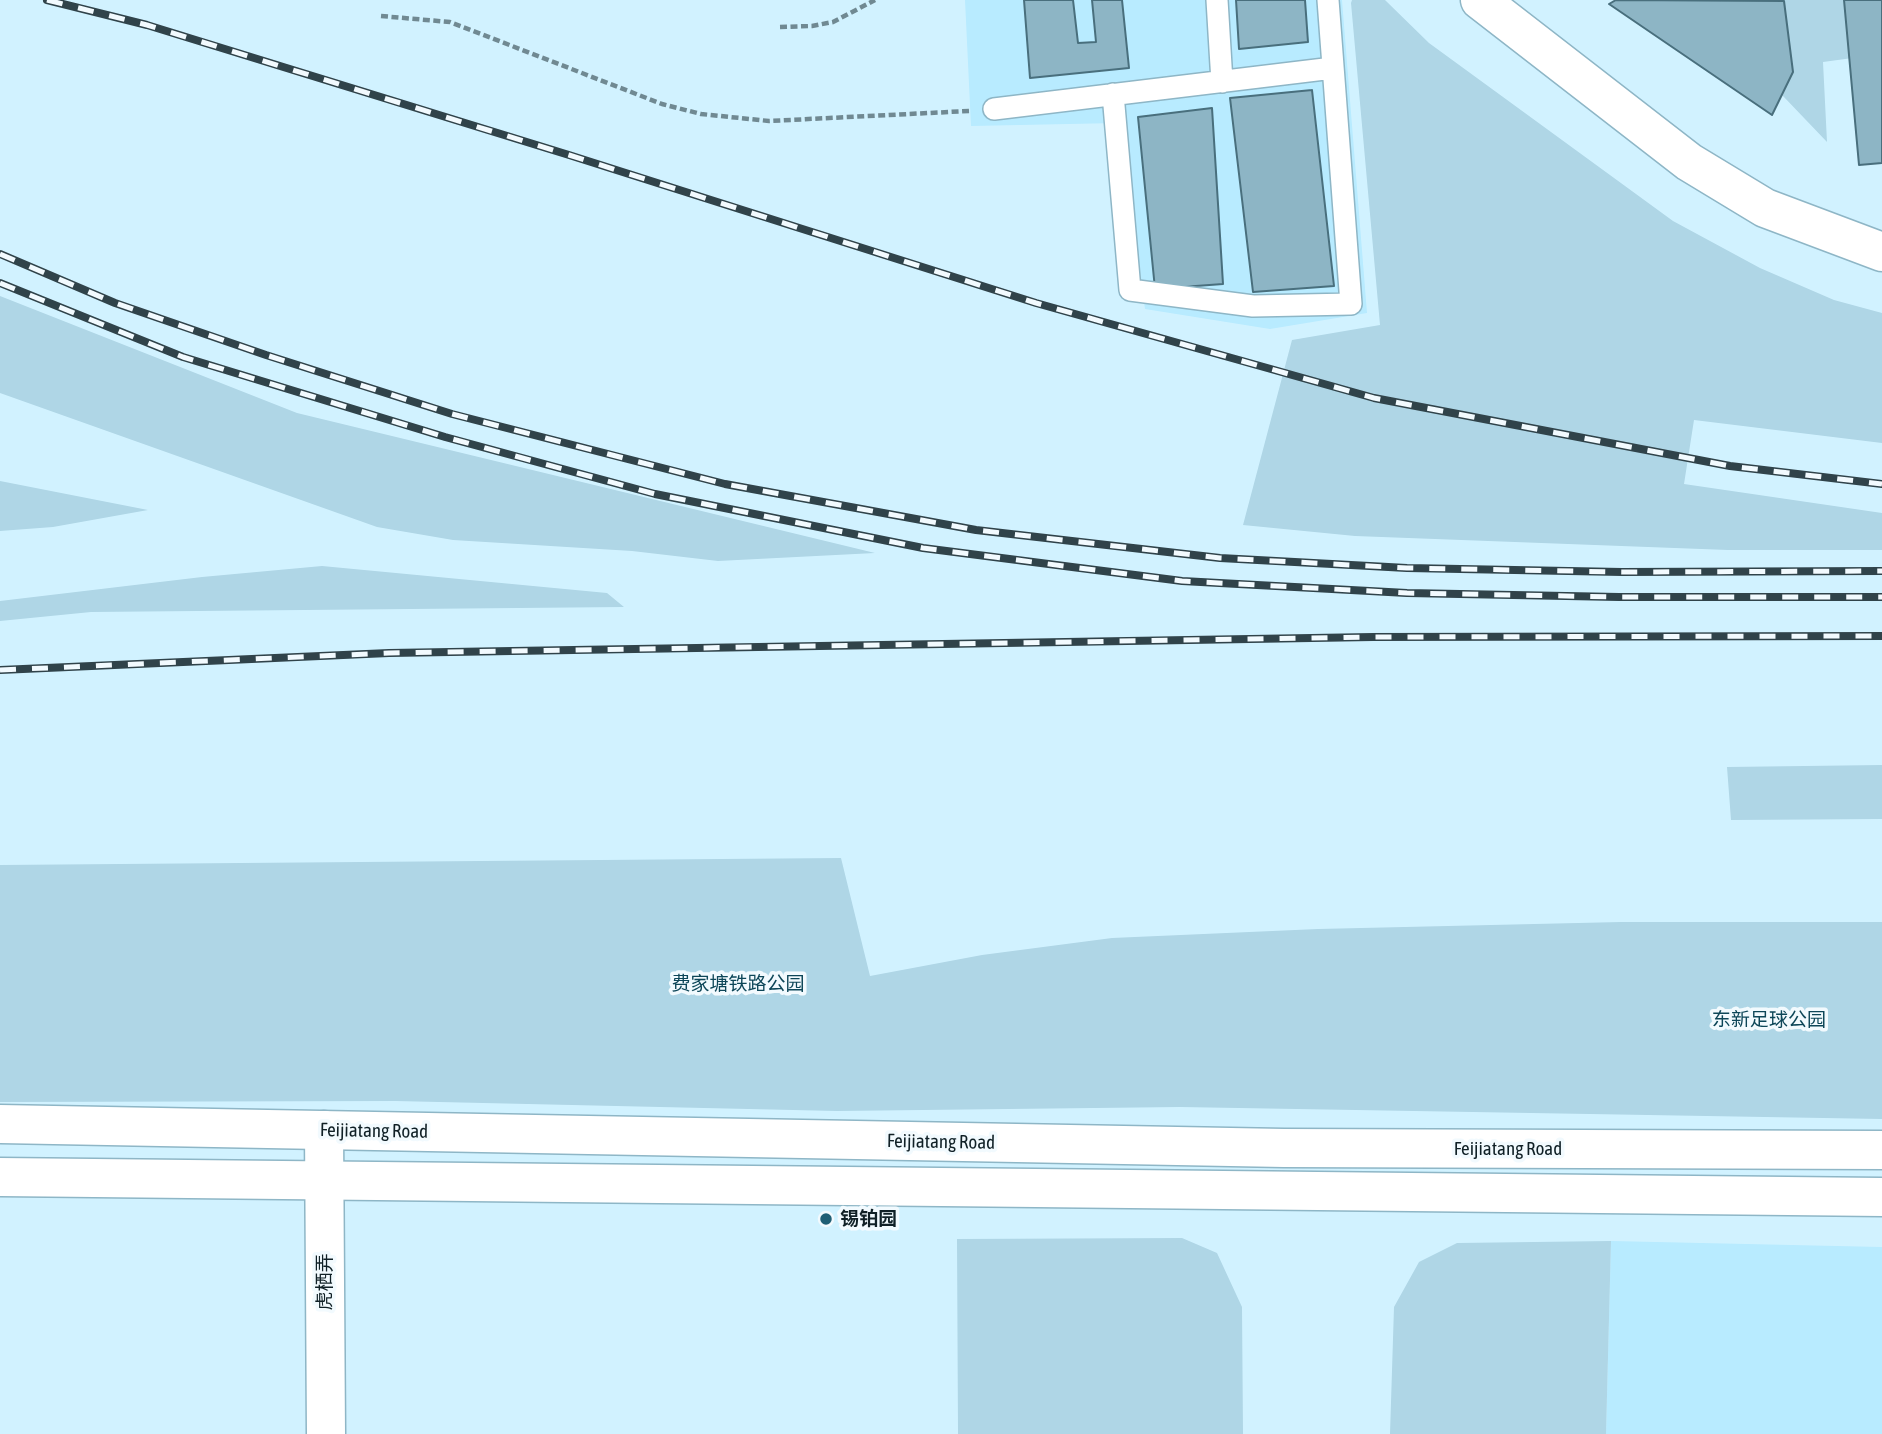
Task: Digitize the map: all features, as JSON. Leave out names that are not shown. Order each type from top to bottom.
[{"type":"street","points":[[1480,0],[1689,162],[1765,208],[1882,251]]},
{"type":"street","name":"Feijiatang Road","points":[[0,1124],[1284,1148],[1882,1150]]},
{"type":"street","name":"虎栖弄","points":[[324,1130],[326,1434]]},
{"type":"street","points":[[1284,1148],[1284,1191]]},
{"type":"street","points":[[0,1177],[325,1178],[1882,1197]]},
{"type":"lane","points":[[1217,0],[1222,82]]},
{"type":"lane","points":[[1113,94],[1130,290],[1252,306],[1351,304],[1328,0]]},
{"type":"lane","points":[[995,109],[1333,68]]},
{"type":"path","points":[[780,27],[833,22],[875,0]]},
{"type":"path","points":[[382,16],[450,22],[662,104],[701,114],[769,121],[995,109]]},
{"type":"shaded area","points":[[965,0],[1342,0],[1367,313],[1270,329],[1145,309],[1118,123],[971,126]]},
{"type":"shaded area","points":[[1611,1241],[1882,1247],[1882,1434],[1606,1434]]},
{"type":"green space","points":[[1352,0],[1385,0],[1429,43],[1673,221],[1760,268],[1834,300],[1882,313],[1882,443],[1694,420],[1684,484],[1882,513],[1882,550],[1728,550],[1355,536],[1243,525],[1292,340],[1380,325]]},
{"type":"green space","points":[[1740,0],[1882,0],[1882,54],[1823,62],[1827,142],[1739,50]]},
{"type":"green space","points":[[0,296],[297,413],[875,553],[718,561],[632,551],[453,540],[377,527],[0,393]]},
{"type":"green space","points":[[0,481],[148,510],[53,527],[0,531]]},
{"type":"green space","points":[[322,566],[607,593],[624,607],[91,612],[0,621],[0,601]]},
{"type":"green space","points":[[1882,765],[1882,819],[1731,820],[1727,767]]},
{"type":"green space","points":[[841,858],[870,976],[982,955],[1112,938],[1318,929],[1621,922],[1882,922],[1882,1119],[1180,1107],[837,1111],[395,1101],[0,1102],[0,865]]},
{"type":"green space","points":[[1182,1238],[1217,1253],[1242,1307],[1243,1434],[958,1434],[957,1239]]},
{"type":"green space","points":[[1611,1241],[1606,1434],[1390,1434],[1394,1307],[1419,1262],[1457,1243]]},
{"type":"building","points":[[1024,0],[1073,0],[1078,43],[1096,42],[1092,0],[1122,0],[1129,68],[1030,78]]},
{"type":"building","points":[[1236,0],[1305,0],[1308,42],[1239,49]]},
{"type":"building","points":[[1616,0],[1784,1],[1793,72],[1772,115],[1609,4]]},
{"type":"building","points":[[1844,0],[1882,0],[1882,163],[1859,165]]},
{"type":"building","points":[[1312,90],[1334,286],[1253,292],[1230,98]]},
{"type":"building","points":[[1212,108],[1223,284],[1155,289],[1138,117]]},
{"type":"railway","points":[[47,0],[147,25],[1036,303],[1374,398],[1730,466],[1882,484]]},
{"type":"railway","points":[[0,254],[115,303],[266,355],[452,414],[725,484],[976,530],[1220,558],[1407,568],[1622,572],[1882,571]]},
{"type":"railway","points":[[0,283],[183,357],[445,437],[655,494],[923,548],[1182,581],[1407,593],[1619,597],[1882,597]]},
{"type":"railway","points":[[0,670],[389,653],[1373,637],[1882,636]]},
{"type":"place","name":"锡铂园","points":[[826,1219]]},
{"type":"park label","name":"费家塘铁路公园","points":[[738,984]]},
{"type":"park label","name":"东新足球公园","points":[[1769,1020]]}]
